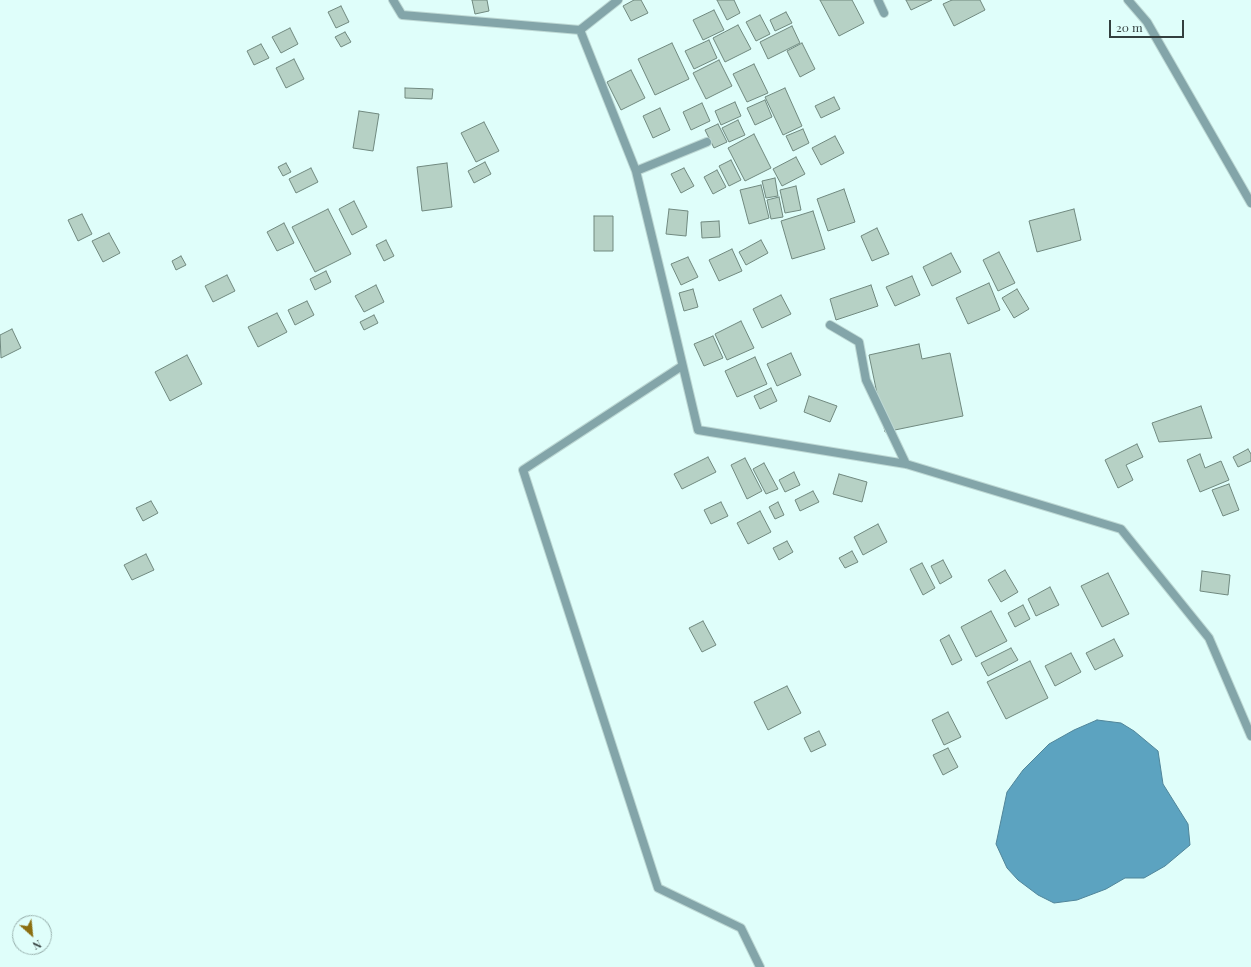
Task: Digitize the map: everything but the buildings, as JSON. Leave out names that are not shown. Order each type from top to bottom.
[{"type":"street","points":[[393,0],[402,15],[580,30],[618,0]]},
{"type":"street","points":[[878,0],[884,13]]},
{"type":"street","points":[[1128,0],[1147,22],[1251,202]]},
{"type":"street","points":[[580,30],[636,171],[698,430],[906,464],[1121,529],[1209,638],[1251,736]]},
{"type":"street","points":[[636,171],[707,142]]},
{"type":"street","points":[[830,325],[858,342],[866,380],[906,464]]},
{"type":"street","points":[[682,366],[523,470],[658,888],[741,928],[760,967]]},
{"type":"water","points":[[1097,720],[1121,723],[1134,731],[1158,751],[1163,784],[1188,824],[1190,845],[1165,866],[1144,878],[1125,878],[1106,889],[1077,900],[1054,903],[1038,895],[1018,880],[1007,868],[996,844],[1007,792],[1023,770],[1049,744],[1074,730]]}]
